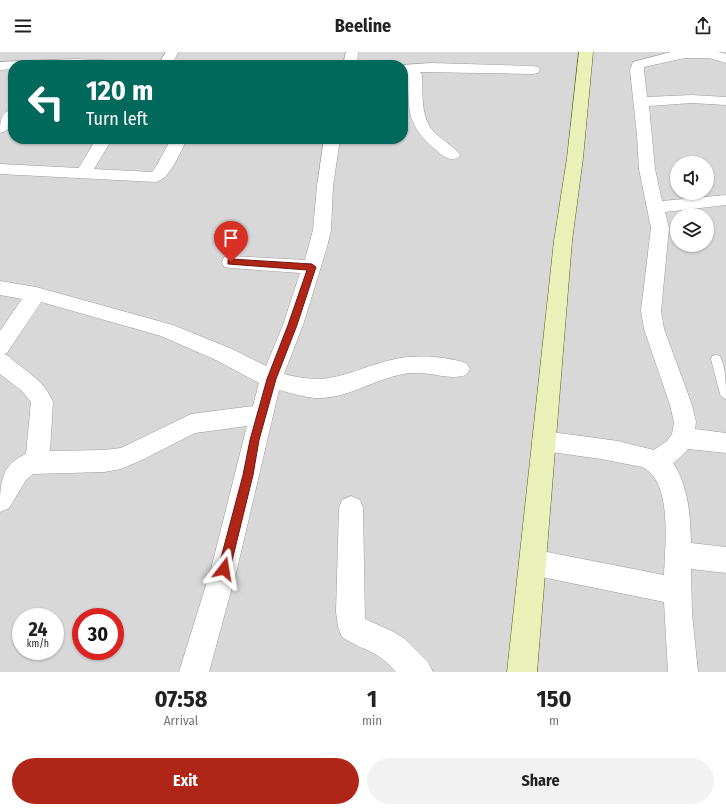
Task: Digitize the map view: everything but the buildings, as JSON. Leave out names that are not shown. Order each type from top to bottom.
[{"type":"main road","points":[[522,672],[563,242],[575,158],[586,52]]},
{"type":"street","points":[[655,463],[676,448],[683,438],[686,422],[660,349],[654,329],[651,311],[660,228],[657,207],[649,182],[637,70],[638,65],[680,53],[710,53],[726,59]]},
{"type":"street","points":[[408,69],[431,67],[533,70]]},
{"type":"street","points":[[408,70],[413,72],[415,75],[416,100],[420,121],[416,128],[452,155]]},
{"type":"street","points":[[641,102],[692,99],[726,101]]},
{"type":"street","points":[[0,129],[8,119]]},
{"type":"street","points":[[83,174],[101,144]]},
{"type":"street","points":[[0,170],[156,176],[164,168],[176,144]]},
{"type":"street","points":[[194,672],[224,569],[271,379],[293,325],[312,267],[322,230],[325,186],[331,144]]},
{"type":"street","points":[[657,207],[726,200]]},
{"type":"street","points":[[231,262],[312,267]]},
{"type":"street","points":[[0,288],[36,294],[166,330],[225,355],[271,379],[296,386],[315,389],[328,388],[343,385],[391,368],[413,364],[459,369]]},
{"type":"street","points":[[0,347],[36,294]]},
{"type":"street","points":[[0,361],[4,366],[31,385],[40,396],[42,402],[37,462]]},
{"type":"street","points":[[0,500],[18,472],[26,465],[37,462],[104,461],[121,458],[191,424],[262,415]]},
{"type":"street","points":[[683,438],[726,443]]},
{"type":"street","points":[[544,441],[637,456],[655,463],[667,476],[674,493],[678,513],[678,628],[683,672]]},
{"type":"street","points":[[351,508],[350,612],[352,627],[361,634],[376,637],[392,646],[403,656],[412,669],[418,672]]},
{"type":"street","points":[[678,555],[726,560]]},
{"type":"street","points":[[532,562],[677,591]]},
{"type":"lane","points":[[716,359],[726,394]]},
{"type":"shaded area","points":[[0,52],[726,52],[726,672],[0,672]]},
{"type":"route","points":[[224,569],[248,475],[254,440],[271,379],[293,325],[312,267],[231,262]]}]
